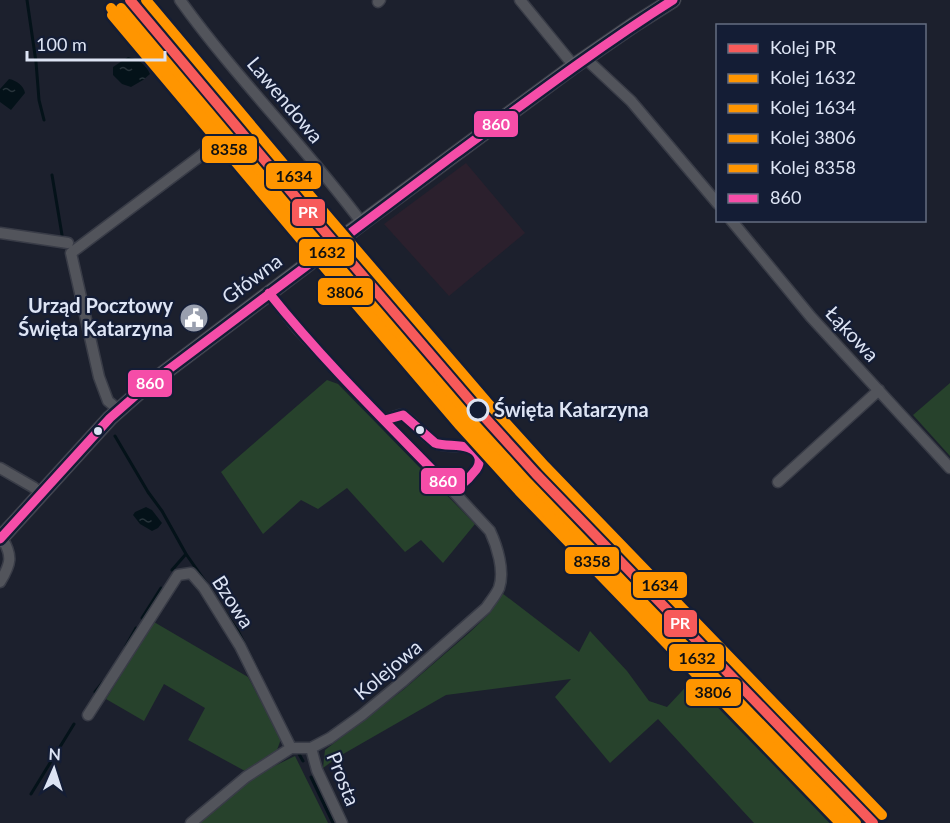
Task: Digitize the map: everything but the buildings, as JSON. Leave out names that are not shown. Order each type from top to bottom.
[{"type":"street","name":"Lawendowa","points":[[180,0],[200,28],[362,222]]},
{"type":"street","points":[[520,0],[579,62],[631,101],[716,203]]},
{"type":"street","name":"Główna","points":[[1,539],[119,410],[144,388],[362,222],[579,62],[673,0]]},
{"type":"street","points":[[119,410],[108,401],[99,377],[71,253],[215,145]]},
{"type":"street","name":"Łąkowa","points":[[733,222],[811,317],[950,468]]},
{"type":"street","points":[[0,233],[68,243]]},
{"type":"street","name":"Kolejowa","points":[[270,293],[297,328],[490,531],[501,570],[501,580],[496,593],[486,608],[402,682],[330,738],[311,748],[291,748]]},
{"type":"street","points":[[778,482],[879,390]]},
{"type":"street","points":[[385,420],[403,415],[435,443],[465,447],[476,453],[478,468],[458,488],[451,489]]},
{"type":"street","points":[[0,468],[42,494]]},
{"type":"street","points":[[0,582],[8,569],[10,559],[8,549],[1,539]]},
{"type":"street","name":"Bzowa","points":[[88,715],[178,575],[190,573],[204,588],[240,646],[291,748]]},
{"type":"street","points":[[191,823],[246,777],[291,748]]},
{"type":"street","name":"Prosta","points":[[311,748],[317,770],[342,823]]},
{"type":"shaded area","points":[[466,163],[525,233],[449,296],[384,224]]},
{"type":"green space","points":[[327,380],[338,384],[475,524],[443,563],[421,540],[405,552],[347,488],[318,509],[301,500],[263,534],[221,472]]},
{"type":"green space","points":[[950,383],[950,456],[913,415]]},
{"type":"green space","points":[[502,593],[579,652],[590,631],[627,671],[649,701],[667,707],[696,676],[838,823],[754,823],[658,719],[610,763],[555,697],[571,679],[446,695],[338,757],[323,768],[325,750],[403,690],[469,633],[490,613]]},
{"type":"green space","points":[[154,622],[248,677],[281,739],[277,750],[245,771],[188,740],[205,708],[164,684],[144,721],[106,699]]},
{"type":"green space","points":[[295,756],[328,823],[201,823],[199,821],[254,776]]},
{"type":"water","points":[[128,57],[141,62],[150,74],[131,87],[122,84],[113,75],[113,67]]},
{"type":"water","points":[[9,79],[19,84],[25,93],[11,110],[0,102],[0,89]]},
{"type":"water","points":[[146,507],[152,510],[162,523],[152,531],[140,524],[133,515]]},
{"type":"waterway","points":[[27,0],[39,100],[44,120]]},
{"type":"waterway","points":[[52,175],[62,235]]},
{"type":"waterway","points":[[115,436],[186,554],[207,584]]},
{"type":"waterway","points":[[172,570],[186,554]]},
{"type":"waterway","points":[[142,618],[161,588]]},
{"type":"waterway","points":[[222,608],[238,631],[260,675]]},
{"type":"waterway","points":[[126,646],[136,628]]},
{"type":"waterway","points":[[95,692],[103,682]]},
{"type":"waterway","points":[[31,794],[74,724]]},
{"type":"waterway","points":[[299,754],[303,761]]},
{"type":"waterway","points":[[311,777],[333,823]]},
{"type":"railway","points":[[148,0],[459,368],[622,542],[701,633],[885,823]]},
{"type":"rail line","name":"PR","points":[[130,0],[478,410],[536,474],[873,823]]},
{"type":"rail line","name":"1634","points":[[146,0],[487,402],[545,466],[882,815]]},
{"type":"rail line","name":"8358","points":[[111,8],[304,239],[463,423],[569,537],[845,823]]},
{"type":"rail line","name":"1632","points":[[121,8],[469,418],[527,482],[856,823]]},
{"type":"rail line","name":"3806","points":[[112,15],[460,426],[519,491],[840,823]]},
{"type":"transit line","name":"860","points":[[0,539],[110,418],[144,388],[535,95],[673,0]]},
{"type":"transit line","name":"860","points":[[269,293],[335,369],[451,489],[464,483],[478,467],[479,458],[472,449],[435,443],[403,415],[385,420]]},
{"type":"place","name":"Urząd Pocztowy Święta Katarzyna","points":[[194,318]]},
{"type":"place","name":"Święta Katarzyna","points":[[478,410]]}]
